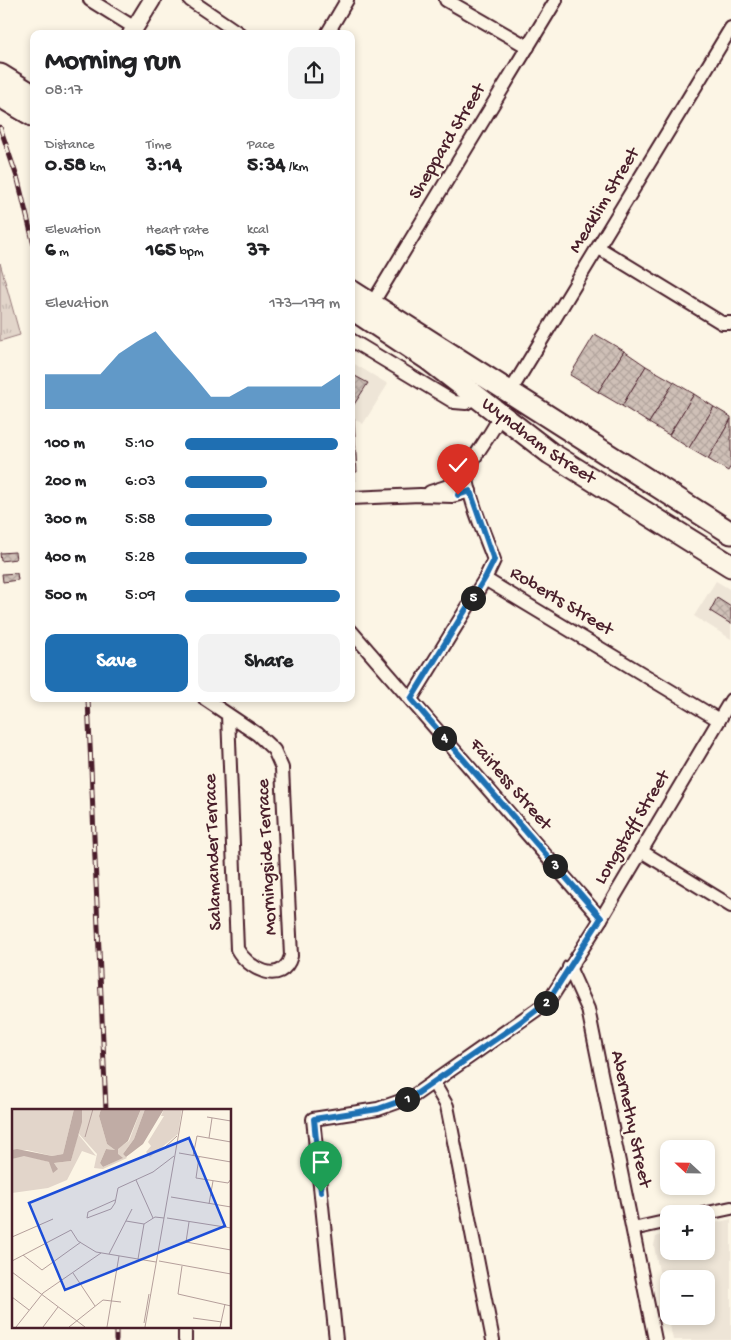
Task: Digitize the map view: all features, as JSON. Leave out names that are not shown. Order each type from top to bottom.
[{"type":"highway","points":[[0,75],[30,94]]},
{"type":"highway","points":[[0,96],[30,114]]},
{"type":"highway","name":"Wyndham Street","points":[[361,306],[387,331],[477,396],[550,453],[731,566]]},
{"type":"highway","name":"Wyndham Street","points":[[361,306],[510,392],[731,533]]},
{"type":"highway","points":[[500,415],[510,392]]},
{"type":"street","points":[[90,0],[132,30]]},
{"type":"street","points":[[134,30],[152,0]]},
{"type":"street","points":[[190,0],[234,30]]},
{"type":"street","points":[[329,30],[348,0]]},
{"type":"street","points":[[446,0],[528,47]]},
{"type":"street","name":"Sheppard Street","points":[[361,306],[528,47],[556,0]]},
{"type":"street","name":"Meaklim Street","points":[[510,392],[731,28]]},
{"type":"street","points":[[599,248],[722,323],[731,323]]},
{"type":"street","points":[[355,342],[387,331]]},
{"type":"street","points":[[355,342],[454,402],[466,403],[477,396]]},
{"type":"street","points":[[355,498],[420,495],[452,496],[468,486],[470,467],[495,427],[500,415]]},
{"type":"street","name":"Roberts Street","points":[[468,486],[494,560],[485,578],[719,720]]},
{"type":"street","points":[[411,699],[485,578]]},
{"type":"street","name":"Fairless Street","points":[[355,636],[601,918]]},
{"type":"street","name":"Longstaff Street","points":[[336,1340],[314,1119],[378,1109],[412,1097],[548,1001],[601,918],[731,700]]},
{"type":"street","name":"Morningside Terrace","points":[[209,702],[247,726],[274,750],[282,768],[291,956],[289,964],[284,968],[276,973],[266,973]]},
{"type":"street","name":"Salamander Terrace","points":[[228,715],[237,949],[242,958],[266,973]]},
{"type":"street","points":[[641,851],[731,906]]},
{"type":"street","name":"Abernethy Street","points":[[570,967],[588,1009],[655,1340]]},
{"type":"street","points":[[433,1082],[447,1106],[493,1340]]},
{"type":"street","points":[[715,1211],[731,1208]]},
{"type":"street","points":[[633,1229],[660,1223]]},
{"type":"shaded area","points":[[355,364],[388,384],[363,424],[355,420]]},
{"type":"shaded area","points":[[355,440],[357,481],[355,481]]},
{"type":"shaded area","points":[[716,581],[731,590],[731,639],[694,616]]},
{"type":"shaded area","points":[[731,1219],[731,1340],[673,1340],[670,1325],[715,1325],[715,1270],[660,1270],[660,1276],[654,1246],[656,1237],[660,1235],[660,1260],[715,1260],[715,1223]]},
{"type":"green space","points":[[0,263],[20,335],[0,341]]},
{"type":"building","points":[[595,334],[624,351],[598,392],[570,375]]},
{"type":"building","points":[[624,351],[646,366],[622,406],[598,392]]},
{"type":"building","points":[[646,366],[674,382],[649,423],[622,406]]},
{"type":"building","points":[[355,376],[368,383],[355,403]]},
{"type":"building","points":[[674,382],[694,394],[669,435],[649,423]]},
{"type":"building","points":[[694,394],[714,407],[689,448],[669,435]]},
{"type":"building","points":[[714,407],[731,417],[731,419],[708,459],[689,448]]},
{"type":"building","points":[[731,419],[731,466],[728,471],[708,459]]},
{"type":"building","points":[[355,436],[357,472],[355,472]]},
{"type":"building","points":[[15,552],[16,559],[1,561],[0,553]]},
{"type":"building","points":[[17,573],[18,580],[3,582],[2,574]]},
{"type":"building","points":[[717,598],[731,607],[731,624],[710,611]]},
{"type":"railway","points":[[0,127],[18,180],[30,229]]},
{"type":"railway","points":[[88,702],[106,1109]]},
{"type":"railway","points":[[116,1328],[116,1340]]},
{"type":"route","points":[[321,1192],[314,1119],[378,1109],[412,1097],[522,1021],[548,1001],[601,918],[411,699],[485,578],[494,560],[470,491],[458,495]]}]
